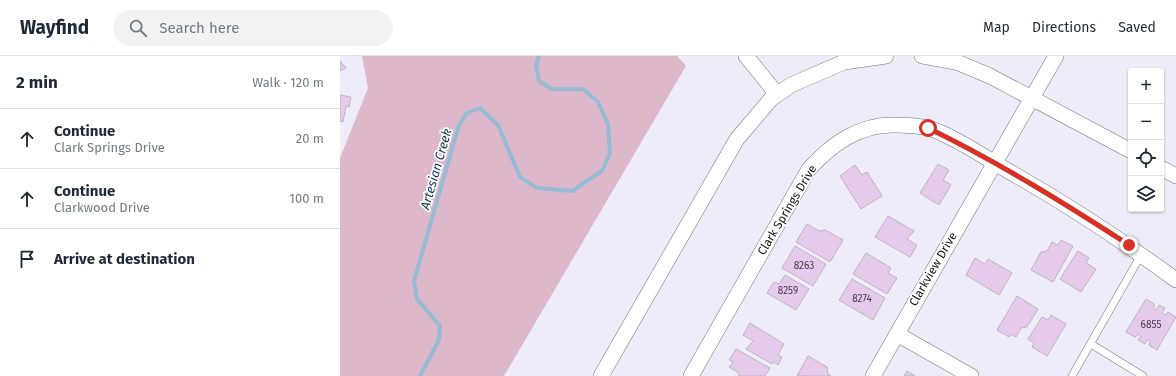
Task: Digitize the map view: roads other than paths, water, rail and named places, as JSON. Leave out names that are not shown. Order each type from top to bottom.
[{"type":"street","points":[[746,56],[777,94]]},
{"type":"street","points":[[601,376],[737,139],[750,122],[777,94],[791,85],[844,62],[886,56]]},
{"type":"street","points":[[922,56],[959,63],[990,76],[1128,149]]},
{"type":"street","name":"Clarkview Drive","points":[[873,376],[1056,56]]},
{"type":"street","name":"Clark Springs Drive","points":[[691,376],[809,169],[823,153],[848,135],[870,127],[894,125],[928,128],[961,144],[1061,200],[1176,280]]},
{"type":"street","points":[[1164,170],[1176,176]]},
{"type":"street","points":[[897,334],[971,376]]},
{"type":"lane","points":[[1072,376],[1142,255]]},
{"type":"lane","points":[[1090,344],[1143,376]]},
{"type":"waterway","name":"Artesian Creek","points":[[420,376],[439,340],[440,326],[417,299],[414,281],[459,125],[467,113],[480,108],[498,125],[520,177],[537,188],[572,191],[602,171],[610,153],[608,124],[598,102],[583,89],[552,89],[539,81],[536,65],[539,56]]}]
